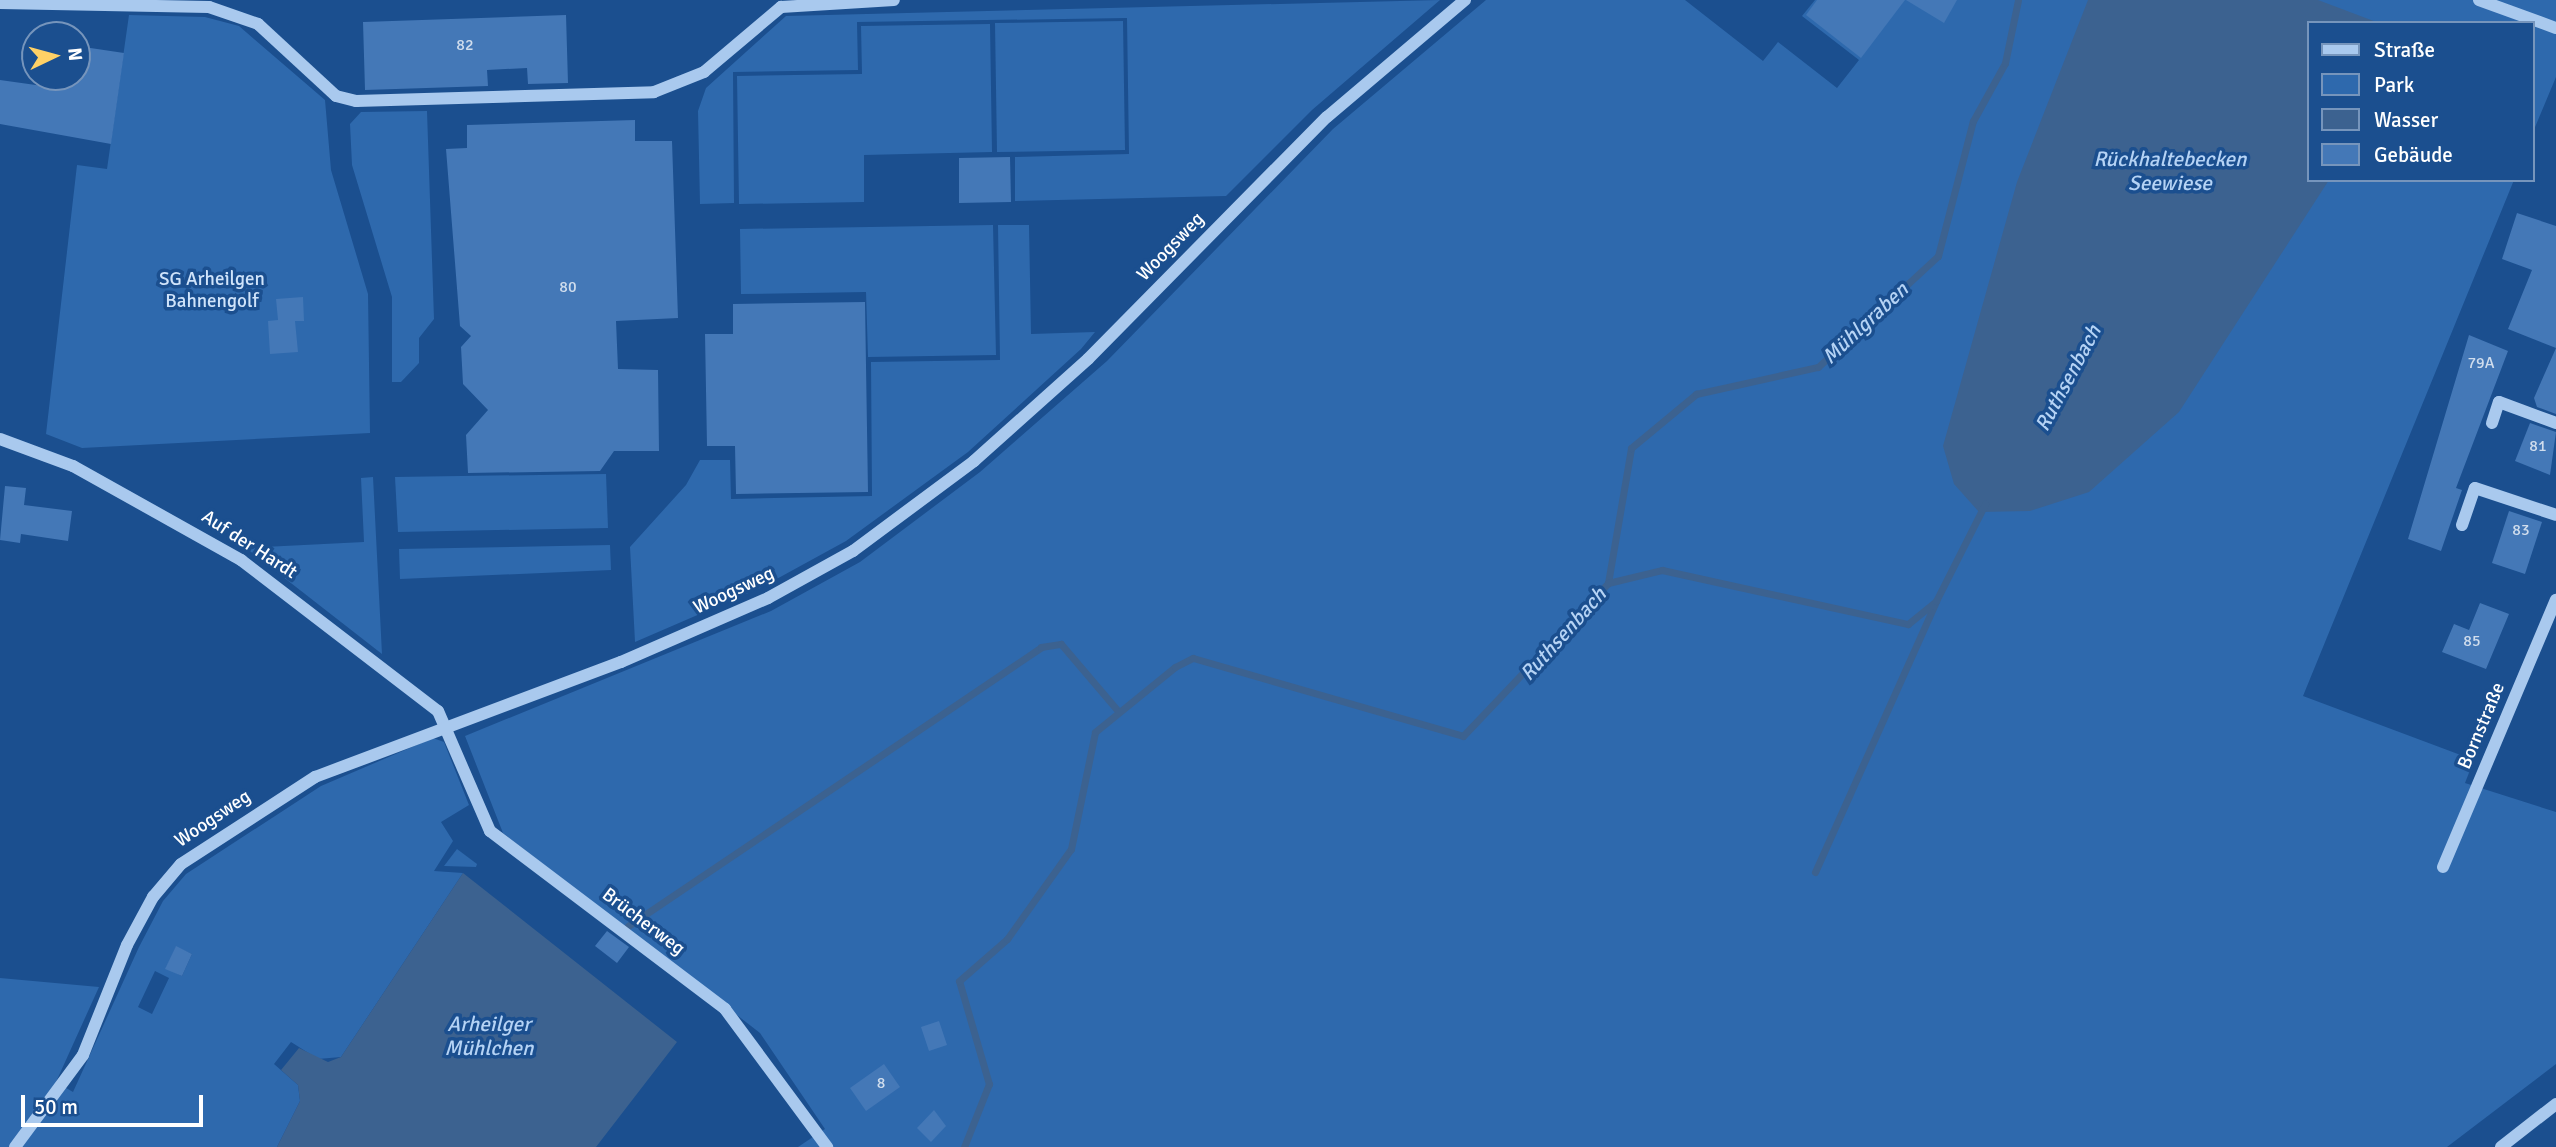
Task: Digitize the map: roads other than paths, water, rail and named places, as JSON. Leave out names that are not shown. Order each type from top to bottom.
[{"type":"street","points":[[0,3],[209,7],[243,16],[337,96],[356,101],[654,92],[705,72],[781,7],[894,0]]},
{"type":"street","name":"Woogsweg","points":[[15,1147],[83,1055],[127,945],[153,897],[181,864],[314,777],[634,657],[768,598],[853,551],[974,461],[1088,359],[1327,117],[1465,0]]},
{"type":"street","points":[[2479,0],[2556,28]]},
{"type":"street","points":[[2492,423],[2499,402],[2556,423]]},
{"type":"street","name":"Auf der Hardt","points":[[0,439],[73,466],[241,560],[325,619],[449,726]]},
{"type":"street","points":[[2462,525],[2475,488],[2556,515]]},
{"type":"street","name":"Bornstraße","points":[[2443,867],[2556,600]]},
{"type":"street","name":"Brücherweg","points":[[449,726],[490,831],[725,1009],[827,1147]]},
{"type":"street","points":[[2501,1147],[2556,1104]]},
{"type":"water","name":"Rückhaltebecken Seewiese","points":[[2088,0],[2318,0],[2374,21],[2308,21],[2308,182],[2328,182],[2179,412],[2089,492],[2030,511],[1979,512],[1954,484],[1943,446],[2017,182]]},
{"type":"water","name":"Arheilger Mühlchen","points":[[463,873],[677,1042],[596,1147],[277,1147],[300,1101],[298,1085],[281,1070],[299,1048],[328,1062],[341,1057]]},
{"type":"waterway","name":"Mühlgraben","points":[[1608,583],[1631,448],[1696,394],[1818,367],[1938,256],[1973,121],[2005,63],[2018,0]]},
{"type":"waterway","name":"Ruthsenbach","points":[[964,1147],[989,1084],[959,981],[1007,939],[1071,849],[1095,732],[1175,667],[1193,658],[1463,736],[1608,583],[1662,570],[1908,624],[1936,601],[1985,504]]},
{"type":"waterway","points":[[1815,872],[1935,604]]},
{"type":"waterway","points":[[628,926],[1041,647],[1061,644],[1118,711]]},
{"type":"park label","name":"SG Arheilgen Bahnengolf","points":[[212,291]]}]
